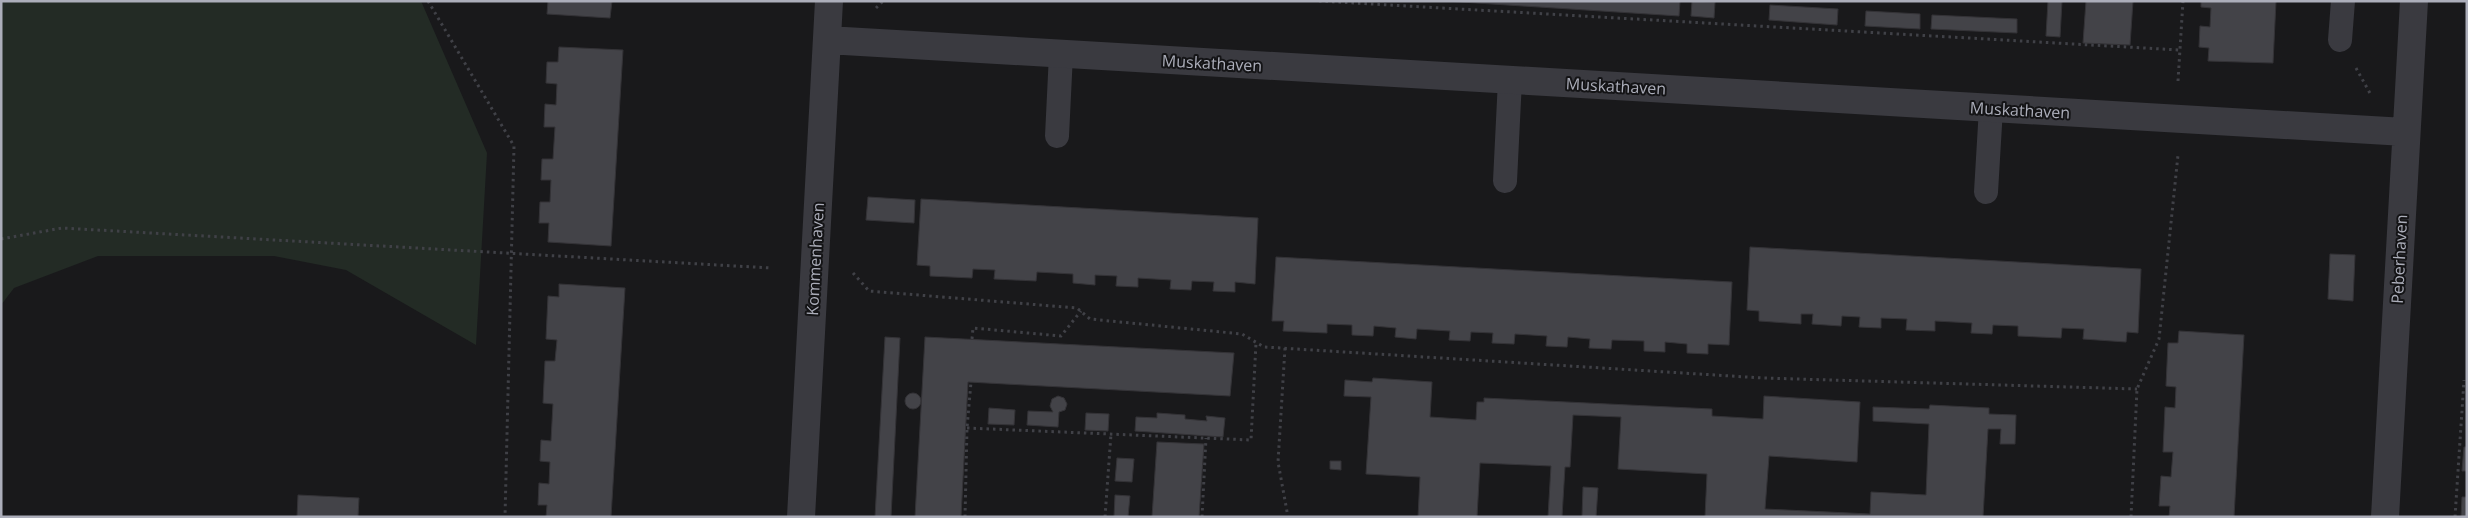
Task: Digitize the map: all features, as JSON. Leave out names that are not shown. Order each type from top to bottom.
[{"type":"street","name":"Kommenhaven","points":[[801,517],[829,1]]},
{"type":"street","name":"Peberhaven","points":[[2385,517],[2398,131],[2414,1]]},
{"type":"street","name":"Muskathaven","points":[[827,40],[2398,131]]},
{"type":"lane","points":[[2340,40],[2343,1]]},
{"type":"lane","points":[[1057,136],[1062,54]]},
{"type":"lane","points":[[1505,181],[1510,80]]},
{"type":"lane","points":[[1986,192],[1991,108]]},
{"type":"path","points":[[428,1],[514,146],[505,517]]},
{"type":"path","points":[[1319,1],[2179,50]]},
{"type":"path","points":[[2178,81],[2183,1]]},
{"type":"path","points":[[2340,40],[2398,131]]},
{"type":"path","points":[[2131,517],[2137,389],[2160,339],[2178,155]]},
{"type":"path","points":[[1,238],[62,228],[771,268]]},
{"type":"path","points":[[853,273],[869,291],[1077,308],[1090,319],[1242,334],[1264,347],[1763,378],[2137,389]]},
{"type":"path","points":[[972,339],[973,328],[1061,336],[1081,311]]},
{"type":"path","points":[[967,428],[1251,440],[1256,343]]},
{"type":"path","points":[[1285,348],[1278,462],[1288,517]]},
{"type":"path","points":[[2455,517],[2464,380]]},
{"type":"path","points":[[965,517],[967,428],[971,382]]},
{"type":"path","points":[[1105,517],[1111,434]]},
{"type":"path","points":[[1202,517],[1206,438]]},
{"type":"shaded area","points":[[1,1],[421,1],[487,153],[476,345],[346,270],[274,256],[98,256],[14,288],[1,305]]},
{"type":"building","points":[[548,1],[612,1],[610,18],[547,14]]},
{"type":"building","points":[[1445,1],[1680,1],[1679,16]]},
{"type":"building","points":[[1692,1],[1715,2],[1714,18],[1691,16]]},
{"type":"building","points":[[2048,1],[2062,1],[2060,37],[2046,36]]},
{"type":"building","points":[[2086,1],[2133,1],[2130,45],[2083,43]]},
{"type":"building","points":[[2201,1],[2276,1],[2273,63],[2208,61],[2209,48],[2199,47],[2200,26],[2210,27],[2211,8],[2201,7]]},
{"type":"building","points":[[1770,5],[1838,9],[1837,25],[1769,20]]},
{"type":"building","points":[[1866,11],[1920,14],[1920,29],[1865,26]]},
{"type":"building","points":[[1932,15],[2017,19],[2017,33],[1931,29]]},
{"type":"building","points":[[559,47],[623,50],[611,246],[548,242],[549,223],[539,223],[540,202],[550,202],[551,180],[541,180],[542,159],[553,159],[555,127],[544,127],[545,104],[556,105],[557,84],[546,83],[547,62],[558,62]]},
{"type":"building","points":[[868,197],[915,200],[914,223],[866,220]]},
{"type":"building","points":[[921,199],[1258,218],[1255,284],[1235,282],[1235,292],[1213,291],[1214,282],[1192,281],[1191,290],[1170,289],[1171,280],[1138,278],[1138,287],[1116,286],[1117,276],[1095,275],[1095,285],[1073,283],[1073,274],[1037,272],[1036,281],[994,279],[995,270],[973,269],[972,278],[930,276],[930,266],[917,265]]},
{"type":"building","points":[[1750,247],[2141,269],[2138,333],[2127,332],[2126,342],[2083,339],[2084,329],[2062,328],[2061,338],[2018,336],[2018,326],[1993,325],[1992,334],[1971,333],[1972,323],[1935,321],[1935,331],[1906,330],[1907,319],[1881,318],[1881,328],[1859,327],[1860,317],[1842,316],[1841,326],[1812,324],[1813,314],[1801,314],[1801,324],[1759,321],[1759,311],[1747,310]]},
{"type":"building","points":[[2330,254],[2355,255],[2353,301],[2328,299]]},
{"type":"building","points":[[1276,257],[1732,282],[1729,345],[1708,344],[1708,354],[1687,353],[1687,344],[1665,342],[1665,352],[1644,351],[1644,341],[1612,340],[1611,349],[1589,348],[1590,339],[1568,337],[1567,347],[1546,346],[1547,336],[1515,334],[1514,344],[1492,343],[1493,333],[1471,332],[1470,341],[1449,340],[1450,331],[1417,329],[1416,339],[1395,337],[1396,328],[1374,326],[1373,336],[1352,335],[1352,325],[1327,324],[1327,333],[1283,331],[1284,321],[1272,321]]},
{"type":"building","points":[[559,284],[625,288],[611,517],[546,517],[547,505],[538,505],[539,483],[549,484],[550,462],[540,461],[541,440],[551,441],[553,404],[543,403],[545,361],[555,361],[557,340],[546,339],[548,296],[559,297]]},
{"type":"building","points":[[2179,331],[2244,335],[2234,517],[2169,517],[2170,506],[2159,506],[2161,476],[2171,477],[2173,452],[2163,452],[2165,407],[2175,408],[2176,387],[2166,386],[2168,343],[2178,343]]},
{"type":"building","points":[[885,337],[900,338],[891,517],[875,517]]},
{"type":"building","points":[[925,337],[1234,353],[1230,396],[968,382],[961,517],[915,517]]},
{"type":"building","points":[[1373,378],[1432,382],[1430,417],[1476,420],[1477,402],[1484,402],[1484,398],[1712,409],[1712,416],[1763,419],[1764,396],[1860,402],[1857,462],[1769,456],[1765,509],[1870,514],[1871,492],[1926,495],[1929,424],[1873,421],[1873,407],[1929,409],[1930,405],[1989,408],[1989,414],[2016,415],[2015,444],[2000,444],[2001,429],[1988,429],[1983,517],[1705,517],[1707,474],[1618,469],[1621,417],[1573,415],[1570,467],[1565,467],[1562,517],[1548,517],[1551,466],[1480,463],[1477,517],[1418,517],[1420,477],[1366,474],[1371,397],[1344,396],[1345,380],[1372,382]]},
{"type":"building","points":[[913,393],[919,395],[921,401],[919,407],[913,409],[907,407],[905,401],[907,395]]},
{"type":"building","points":[[1058,396],[1064,398],[1067,404],[1065,410],[1059,412],[1058,427],[1027,425],[1028,411],[1053,412],[1050,406],[1052,399]]},
{"type":"building","points":[[989,408],[1015,410],[1014,425],[988,424]]},
{"type":"building","points":[[1086,413],[1109,414],[1108,431],[1085,430]]},
{"type":"building","points":[[1157,413],[1185,415],[1185,419],[1207,421],[1206,416],[1225,418],[1223,437],[1135,431],[1136,417],[1157,418]]},
{"type":"building","points":[[1157,442],[1204,444],[1199,517],[1152,517]]},
{"type":"building","points":[[2464,447],[2467,447],[2467,471],[2462,471]]},
{"type":"building","points":[[1117,458],[1134,459],[1132,482],[1115,481]]},
{"type":"building","points":[[1330,461],[1341,461],[1341,470],[1330,469]]},
{"type":"building","points":[[1583,487],[1598,488],[1596,517],[1582,517]]},
{"type":"building","points":[[298,495],[359,498],[358,517],[297,517]]},
{"type":"building","points":[[1115,495],[1130,496],[1128,517],[1114,517]]},
{"type":"building","points":[[2462,497],[2467,497],[2467,517],[2461,517]]}]
